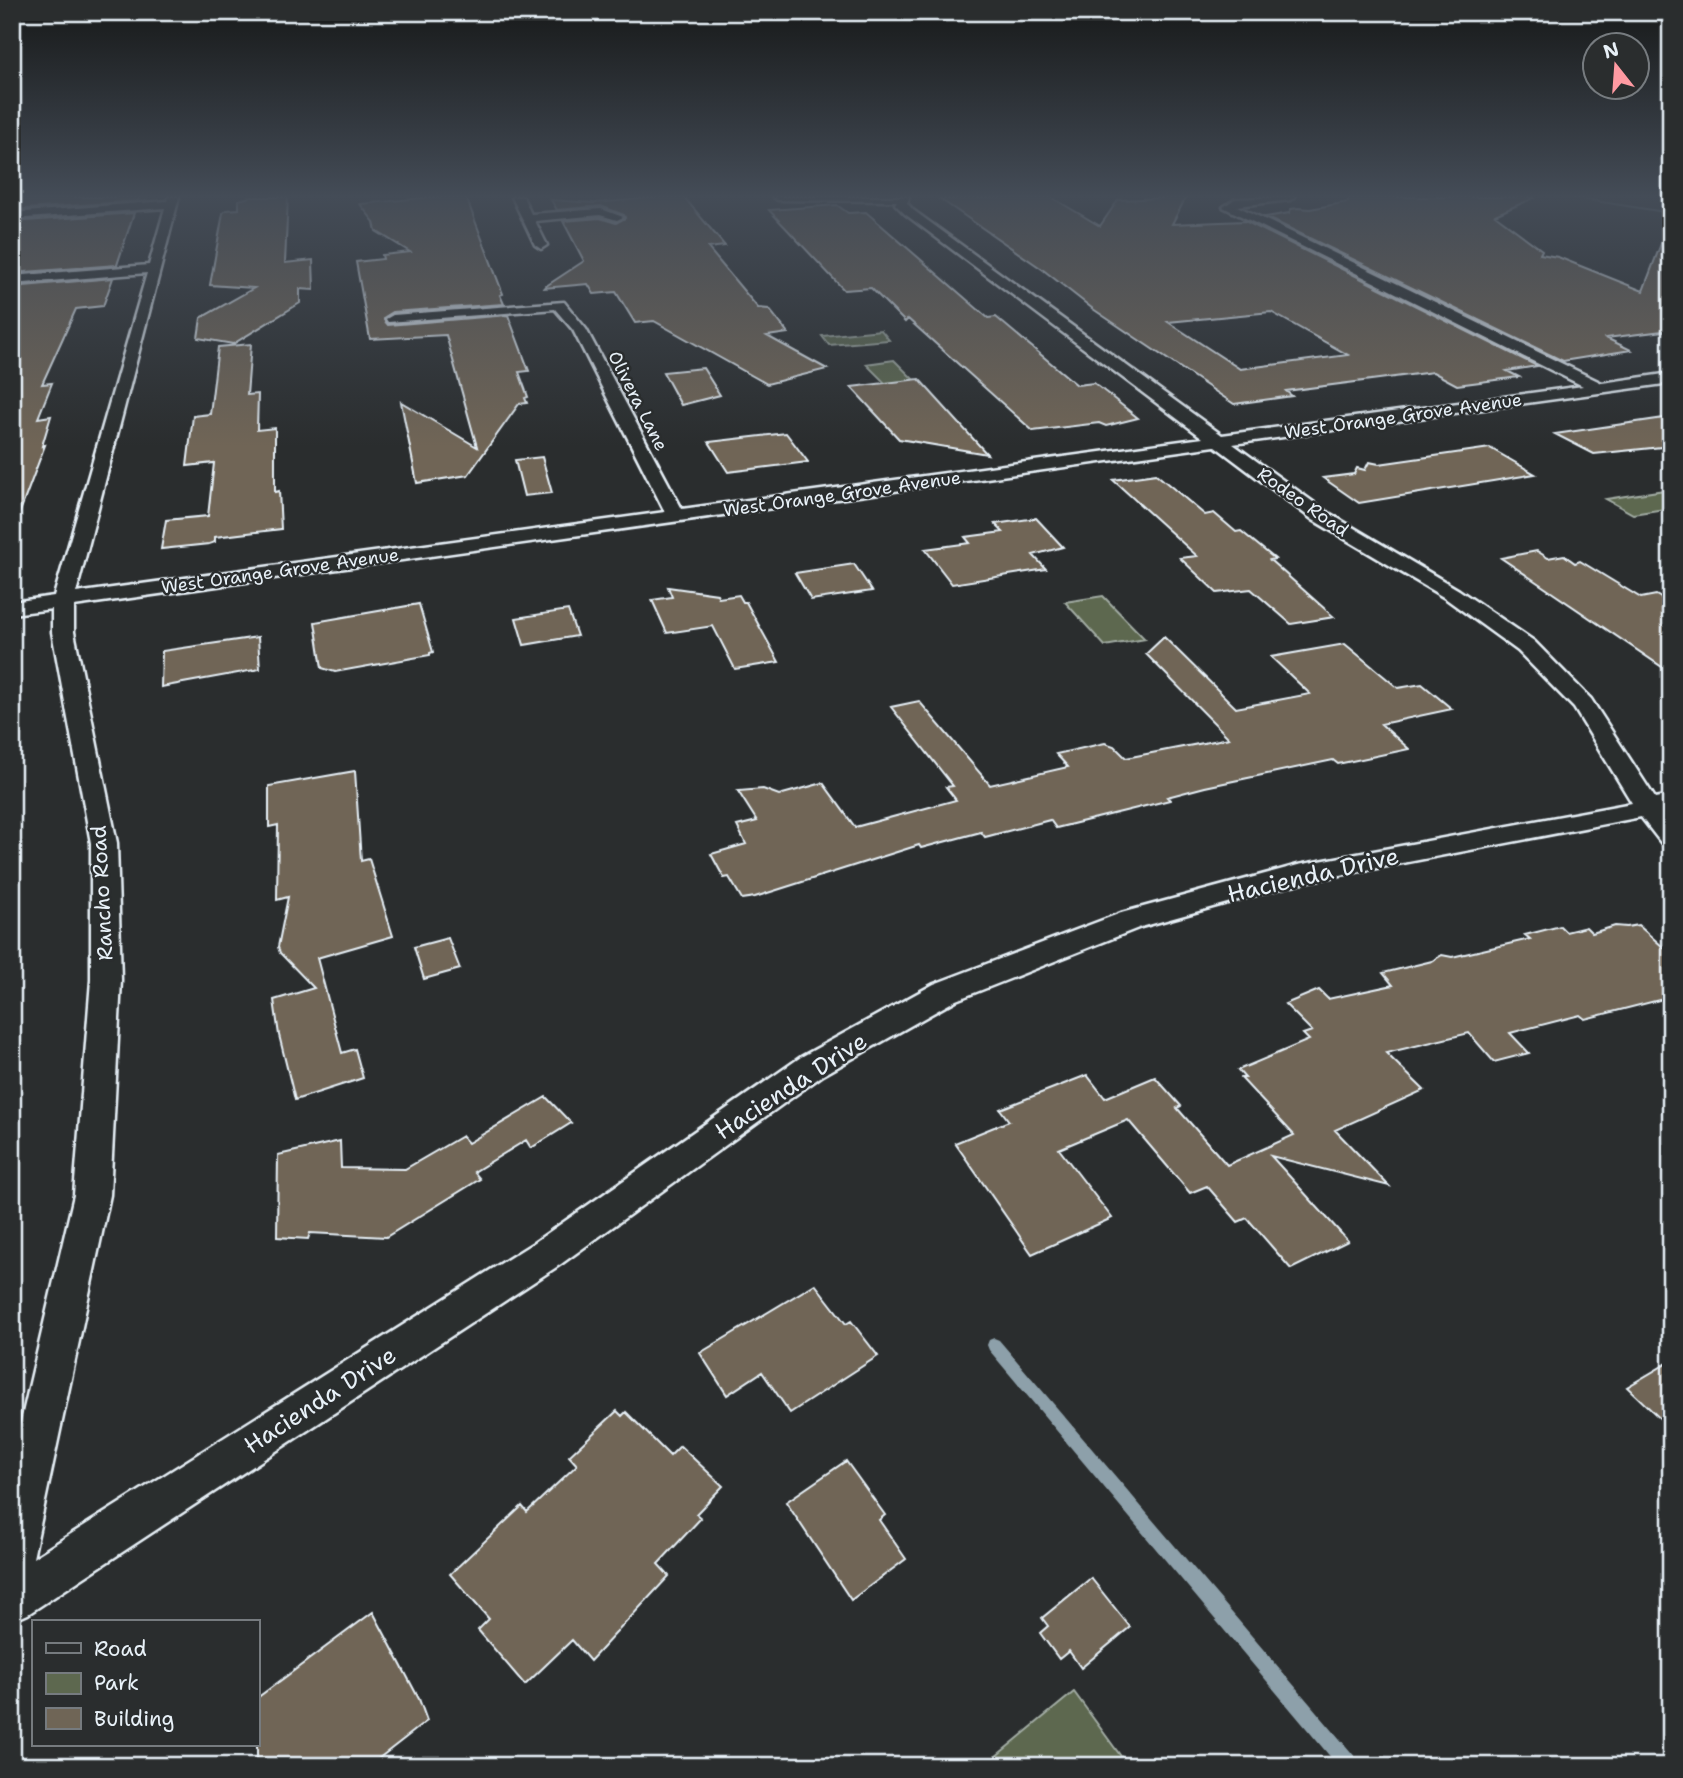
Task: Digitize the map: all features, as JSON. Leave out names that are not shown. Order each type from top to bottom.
[{"type":"street","name":"Rancho Road","points":[[12,1556],[92,1195],[106,980],[104,843],[62,632],[63,601],[153,280]]},
{"type":"street","name":"Rodeo Road","points":[[1000,280],[1320,516],[1452,594],[1526,646],[1583,704],[1660,806],[1671,838]]},
{"type":"street","points":[[1379,280],[1600,388]]},
{"type":"street","name":"Olivera Lane","points":[[393,319],[559,305],[579,329],[677,517]]},
{"type":"street","name":"West Orange Grove Avenue","points":[[12,608],[1671,378]]},
{"type":"street","name":"Hacienda Drive","points":[[12,1598],[548,1254],[812,1066],[945,992],[1131,919],[1298,874],[1660,806]]},
{"type":"green space","points":[[881,330],[889,340],[829,345],[822,336]]},
{"type":"green space","points":[[894,360],[917,383],[888,386],[866,364]]},
{"type":"green space","points":[[1671,489],[1671,508],[1633,514],[1606,499]]},
{"type":"green space","points":[[1103,596],[1145,639],[1105,646],[1065,602]]},
{"type":"green space","points":[[1074,1692],[1128,1766],[984,1766]]},
{"type":"building","points":[[112,280],[103,306],[76,309],[42,384],[52,383],[38,418],[51,416],[42,446],[45,445],[15,525],[12,524],[12,287]]},
{"type":"building","points":[[211,280],[314,280],[314,290],[300,289],[300,303],[233,344],[198,338],[201,318],[254,288],[210,285]]},
{"type":"building","points":[[359,280],[498,280],[504,304],[393,312],[384,320],[388,325],[508,315],[529,371],[519,372],[528,397],[525,398],[527,403],[519,404],[468,475],[417,483],[401,402],[477,447],[446,335],[370,339]]},
{"type":"building","points":[[555,280],[735,280],[758,308],[769,309],[788,333],[767,336],[827,369],[767,384],[654,321],[635,323],[616,292],[594,294],[588,284],[543,288]]},
{"type":"building","points":[[835,280],[944,280],[988,318],[996,317],[1077,385],[1094,383],[1138,418],[1106,426],[1099,423],[1033,431],[908,319],[905,322],[871,288],[844,290]]},
{"type":"building","points":[[1056,280],[1364,280],[1537,366],[1507,371],[1519,377],[1457,385],[1433,372],[1286,391],[1292,396],[1234,404],[1093,309]],"holes":[[[1271,312],[1348,355],[1240,369],[1168,322]]]},
{"type":"building","points":[[1396,280],[1615,280],[1643,291],[1647,280],[1671,280],[1671,330],[1606,338],[1631,350],[1563,361]]},
{"type":"building","points":[[251,344],[247,395],[258,394],[257,430],[275,428],[275,492],[279,491],[281,529],[215,537],[215,542],[209,544],[161,549],[166,520],[208,516],[214,463],[187,466],[193,416],[210,414],[218,347]]},
{"type":"building","points":[[703,368],[720,395],[681,405],[663,372]]},
{"type":"building","points":[[919,379],[987,454],[899,439],[851,387]]},
{"type":"building","points":[[1671,417],[1671,446],[1594,454],[1555,434]]},
{"type":"building","points":[[786,433],[808,462],[728,472],[709,442]]},
{"type":"building","points":[[1490,448],[1535,474],[1359,503],[1323,478],[1354,474],[1357,468],[1365,470],[1369,462],[1379,464]]},
{"type":"building","points":[[542,457],[552,493],[524,496],[515,460]]},
{"type":"building","points":[[1156,474],[1205,515],[1214,513],[1236,532],[1241,531],[1275,559],[1270,560],[1334,617],[1291,624],[1251,589],[1217,593],[1180,558],[1197,556],[1113,480]]},
{"type":"building","points":[[1036,518],[1063,547],[1033,555],[1046,569],[952,584],[925,549],[970,543],[965,537],[1003,532],[995,524]]},
{"type":"building","points":[[1537,551],[1548,558],[1564,555],[1575,563],[1580,561],[1641,598],[1656,595],[1671,604],[1671,673],[1501,558]]},
{"type":"building","points":[[854,564],[872,591],[811,600],[795,573]]},
{"type":"building","points":[[668,587],[717,594],[719,598],[739,595],[743,602],[746,602],[779,662],[735,669],[713,626],[667,633],[652,600],[672,597]]},
{"type":"building","points":[[419,604],[433,652],[430,655],[335,672],[322,668],[315,622]]},
{"type":"building","points":[[568,610],[577,636],[524,645],[516,618]]},
{"type":"building","points":[[258,637],[260,669],[161,687],[162,651]]},
{"type":"building","points":[[1164,637],[1236,708],[1310,694],[1271,657],[1345,644],[1398,688],[1422,684],[1452,709],[1381,724],[1409,749],[1338,764],[1333,760],[1205,787],[1167,797],[1170,800],[1056,828],[1050,820],[985,837],[981,832],[921,848],[919,845],[755,897],[742,899],[729,877],[724,878],[711,854],[746,844],[737,826],[757,821],[738,791],[763,789],[779,795],[823,783],[855,827],[956,800],[946,787],[953,786],[891,707],[919,701],[990,785],[1068,767],[1056,754],[1105,743],[1114,746],[1126,758],[1229,738],[1146,654]]},
{"type":"building","points":[[355,771],[361,861],[369,859],[393,936],[317,958],[342,1053],[355,1049],[363,1078],[295,1100],[279,1035],[274,1000],[314,988],[280,953],[278,947],[288,897],[277,900],[278,825],[269,827],[269,786]]},
{"type":"building","points":[[1638,925],[1671,954],[1671,997],[1585,1019],[1580,1015],[1510,1033],[1529,1053],[1494,1062],[1469,1033],[1386,1053],[1424,1090],[1335,1130],[1389,1186],[1271,1156],[1348,1241],[1291,1269],[1247,1218],[1238,1222],[1207,1186],[1190,1193],[1128,1120],[1059,1149],[1112,1218],[1032,1254],[955,1143],[1009,1121],[1000,1109],[1087,1075],[1105,1098],[1155,1077],[1181,1106],[1177,1108],[1227,1165],[1294,1135],[1241,1078],[1245,1078],[1238,1070],[1309,1040],[1303,1034],[1312,1031],[1285,1004],[1319,990],[1328,999],[1393,985],[1383,973],[1432,961],[1442,955],[1452,957],[1530,939],[1525,935],[1560,926],[1566,932],[1586,927],[1592,933],[1615,926]]},
{"type":"building","points":[[448,938],[460,969],[424,979],[414,947]]},
{"type":"building","points":[[546,1097],[571,1123],[531,1148],[526,1140],[474,1172],[480,1179],[386,1237],[310,1233],[308,1239],[277,1237],[278,1155],[340,1141],[341,1168],[405,1169],[462,1136],[468,1143]]},
{"type":"building","points":[[815,1284],[846,1324],[851,1321],[878,1356],[790,1413],[762,1372],[727,1395],[700,1353]]},
{"type":"building","points":[[1671,1361],[1671,1429],[1627,1387]]},
{"type":"building","points":[[617,1411],[622,1416],[626,1412],[670,1456],[680,1446],[723,1486],[696,1514],[701,1518],[658,1564],[669,1576],[590,1661],[572,1640],[525,1685],[478,1630],[489,1619],[450,1574],[522,1506],[527,1512],[577,1465],[569,1456]]},
{"type":"building","points":[[846,1461],[885,1515],[879,1520],[906,1559],[851,1600],[786,1502]]},
{"type":"building","points":[[1091,1578],[1130,1627],[1081,1668],[1069,1651],[1059,1659],[1040,1633],[1048,1626],[1042,1618]]},
{"type":"building","points":[[373,1612],[419,1699],[427,1721],[369,1766],[257,1766],[259,1697]]},
{"type":"waterway","points":[[994,1345],[1350,1766]]}]
